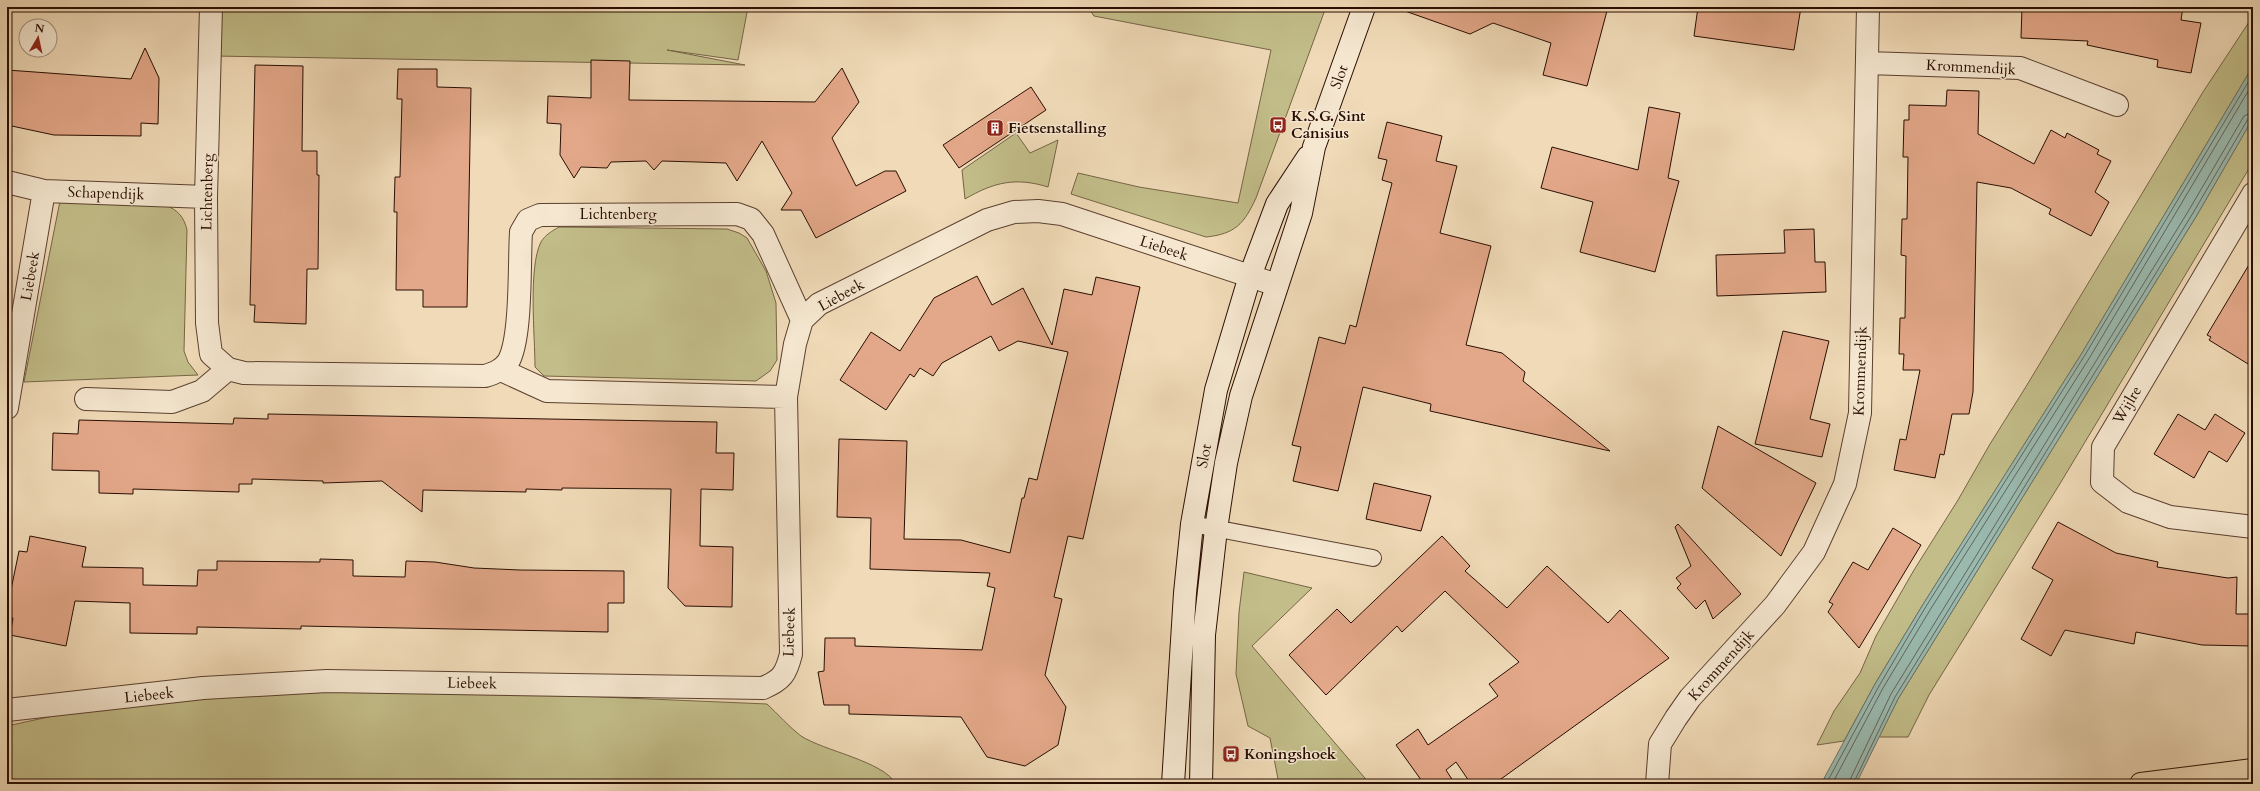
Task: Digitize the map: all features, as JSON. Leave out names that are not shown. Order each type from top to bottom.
[{"type":"main road","points":[[2142,784],[2253,770]]},
{"type":"street","name":"Lichtenberg","points":[[211,7],[206,197],[208,339],[211,354],[228,369]]},
{"type":"street","name":"Slot","points":[[1201,784],[1204,635],[1216,529],[1226,464],[1241,396],[1301,213],[1314,147],[1364,7]]},
{"type":"street","name":"Krommendijk","points":[[1657,784],[1660,744],[1676,718],[1690,698],[1780,599],[1814,552],[1845,484],[1860,412],[1868,7]]},
{"type":"street","name":"Krommendijk","points":[[1867,62],[2020,68],[2117,104]]},
{"type":"street","name":"Slot","points":[[1173,784],[1185,593],[1192,524],[1216,390],[1250,276],[1277,204],[1314,147]]},
{"type":"street","name":"Schapendijk","points":[[7,182],[44,191],[206,197]]},
{"type":"street","name":"Liebeek","points":[[7,408],[44,191]]},
{"type":"street","name":"Wijlre","points":[[2253,194],[2103,447],[2102,482],[2128,502],[2170,518],[2253,527]]},
{"type":"street","name":"Liebeek","points":[[7,710],[203,688],[327,681],[763,688],[777,682],[787,669],[791,654],[786,397],[795,344],[802,320],[819,304],[986,220],[1014,212],[1038,211],[1062,214],[1277,285]]},
{"type":"street","name":"Lichtenberg","points":[[501,370],[514,349],[517,329],[521,232],[528,220],[540,214],[737,214],[751,219],[763,234],[802,320]]},
{"type":"street","points":[[86,399],[172,402],[202,391],[228,369],[244,372],[485,376],[501,370],[547,391],[786,397]]},
{"type":"lane","points":[[1192,524],[1373,558]]},
{"type":"shaded area","points":[[214,7],[748,7],[738,60],[667,50],[745,65],[214,56]]},
{"type":"shaded area","points":[[1088,7],[1326,7],[1256,198],[1243,221],[1231,230],[1216,236],[1206,237],[1071,194],[1078,173],[1139,187],[1238,203],[1271,50],[1094,16]]},
{"type":"shaded area","points":[[2253,16],[2253,66],[2082,353],[1922,606],[1875,684],[1844,741],[1817,745],[1834,711],[1860,673],[1876,636],[1914,570],[1958,500],[1990,444],[2203,92]]},
{"type":"shaded area","points":[[2253,118],[2253,162],[2061,482],[1929,695],[1908,737],[1879,737],[1898,699],[2197,215]]},
{"type":"shaded area","points":[[1016,133],[1030,153],[1058,140],[1048,187],[1026,182],[1005,183],[976,193],[965,199],[962,170]]},
{"type":"shaded area","points":[[60,201],[165,205],[174,209],[180,214],[187,230],[184,351],[188,362],[198,375],[24,382]]},
{"type":"shaded area","points":[[559,227],[727,229],[739,233],[747,238],[766,271],[776,303],[777,360],[770,371],[756,381],[544,376],[535,367],[533,285],[537,253],[541,242],[547,235]]},
{"type":"shaded area","points":[[1244,572],[1312,588],[1252,646],[1370,784],[1279,784],[1270,738],[1248,726],[1236,674],[1239,612]]},
{"type":"shaded area","points":[[366,687],[767,704],[801,736],[879,769],[889,776],[896,784],[7,784],[7,726],[99,706]]},
{"type":"water","points":[[2253,66],[2253,118],[2197,215],[1898,699],[1856,784],[1821,784],[1875,684],[1922,606],[2082,353]]},
{"type":"building","points":[[1405,7],[1608,7],[1587,86],[1543,75],[1551,43],[1493,23],[1470,34],[1405,11]]},
{"type":"building","points":[[1698,7],[1801,7],[1794,50],[1694,36]]},
{"type":"building","points":[[2022,7],[2183,7],[2181,20],[2201,23],[2191,73],[2157,67],[2158,60],[2087,45],[2088,41],[2021,38]]},
{"type":"building","points":[[145,48],[159,78],[158,124],[141,123],[141,136],[54,135],[7,125],[7,70],[131,79]]},
{"type":"building","points":[[591,60],[630,61],[629,100],[815,102],[842,68],[859,102],[832,138],[856,186],[885,171],[896,171],[906,191],[816,238],[801,210],[781,210],[792,193],[762,141],[737,181],[726,163],[662,161],[654,170],[646,161],[611,162],[607,168],[581,167],[574,178],[560,155],[561,124],[547,123],[548,96],[591,98]]},
{"type":"building","points":[[255,65],[303,66],[302,151],[317,151],[317,175],[319,175],[318,269],[307,269],[306,324],[254,322],[255,305],[250,305]]},
{"type":"building","points":[[398,69],[437,69],[437,87],[471,88],[467,307],[423,307],[423,290],[396,290],[397,212],[394,212],[395,177],[400,177],[402,99],[397,99]]},
{"type":"building","name":"Fietsenstalling","points":[[1031,87],[1046,110],[959,168],[943,145]]},
{"type":"building","points":[[1947,90],[1979,91],[1978,134],[2034,164],[2051,130],[2065,138],[2067,133],[2099,150],[2097,154],[2111,161],[2095,192],[2109,202],[2091,236],[2049,214],[2051,209],[2011,188],[1977,182],[1973,392],[1969,414],[1952,414],[1944,455],[1940,454],[1935,478],[1894,470],[1900,439],[1906,440],[1920,370],[1903,370],[1904,354],[1899,354],[1900,318],[1905,318],[1906,256],[1901,255],[1902,219],[1907,219],[1908,157],[1903,157],[1904,120],[1909,120],[1909,105],[1946,106]]},
{"type":"building","points":[[1649,107],[1680,113],[1668,178],[1679,181],[1655,272],[1580,252],[1593,202],[1541,188],[1552,147],[1638,170]]},
{"type":"building","points":[[1387,122],[1442,136],[1436,161],[1457,166],[1440,233],[1491,246],[1466,345],[1502,353],[1525,372],[1523,381],[1610,451],[1430,411],[1431,404],[1363,387],[1338,491],[1293,481],[1301,447],[1292,445],[1319,337],[1345,344],[1350,325],[1356,327],[1392,183],[1382,180],[1387,160],[1378,158]]},
{"type":"building","points":[[1814,229],[1815,262],[1825,262],[1826,292],[1717,296],[1716,255],[1785,253],[1784,230]]},
{"type":"building","points":[[2253,258],[2253,367],[2209,340],[2211,337],[2207,335]]},
{"type":"building","points":[[977,276],[992,305],[1023,288],[1052,345],[1064,289],[1092,295],[1096,277],[1140,287],[1083,539],[1068,536],[1054,597],[1062,599],[1045,675],[1066,707],[1058,745],[1025,766],[987,757],[961,717],[849,714],[849,705],[824,705],[818,672],[824,671],[825,638],[855,638],[855,646],[982,650],[995,588],[987,586],[990,573],[870,569],[871,518],[837,517],[839,439],[907,441],[904,539],[961,540],[1010,553],[1022,498],[1024,498],[1029,478],[1037,480],[1068,352],[1018,341],[999,351],[991,336],[942,363],[933,376],[920,368],[914,377],[910,374],[886,410],[840,380],[871,332],[900,351],[934,298]]},
{"type":"building","points":[[1783,331],[1829,341],[1810,419],[1830,424],[1822,457],[1755,444]]},
{"type":"building","points":[[268,414],[717,422],[716,453],[734,453],[733,490],[701,489],[700,546],[733,547],[732,607],[685,606],[668,588],[671,489],[562,488],[562,490],[526,489],[526,492],[423,490],[422,512],[382,481],[323,483],[323,481],[252,479],[252,484],[239,484],[239,492],[133,489],[133,494],[99,493],[99,471],[52,470],[53,433],[78,434],[79,420],[233,424],[234,418],[268,419]]},
{"type":"building","points":[[2178,414],[2205,430],[2215,414],[2245,433],[2227,462],[2209,451],[2194,478],[2154,454]]},
{"type":"building","points":[[1718,426],[1816,483],[1781,556],[1702,488]]},
{"type":"building","points":[[1374,483],[1431,496],[1421,531],[1366,519]]},
{"type":"building","points":[[2058,522],[2116,553],[2158,562],[2157,567],[2228,578],[2237,577],[2236,614],[2252,614],[2252,646],[2202,645],[2136,632],[2134,644],[2065,630],[2051,656],[2021,639],[2053,580],[2032,568]]},
{"type":"building","points":[[1678,524],[1741,594],[1713,619],[1705,600],[1696,609],[1677,588],[1681,584],[1676,578],[1691,566],[1675,527]]},
{"type":"building","points":[[1893,528],[1921,545],[1859,648],[1828,612],[1833,604],[1829,602],[1853,562],[1868,570]]},
{"type":"building","points":[[30,536],[86,547],[82,567],[143,568],[143,585],[197,586],[198,570],[217,570],[217,561],[320,562],[320,559],[353,560],[353,576],[405,577],[406,561],[435,562],[474,568],[624,571],[624,603],[608,603],[608,632],[301,626],[301,629],[197,627],[197,634],[130,633],[130,603],[75,601],[66,646],[10,635],[13,618],[7,617],[7,609],[19,551],[27,552]]},
{"type":"building","points":[[1442,536],[1470,566],[1465,571],[1507,608],[1547,566],[1608,623],[1620,610],[1669,658],[1494,784],[1471,784],[1456,762],[1446,770],[1455,784],[1424,784],[1396,745],[1418,729],[1428,745],[1498,696],[1489,684],[1519,662],[1445,591],[1402,632],[1397,626],[1326,695],[1289,655],[1337,609],[1351,623]]},
{"type":"place","name":"K.S.G. Sint Canisius","points":[[1278,125]]},
{"type":"place","name":"Fietsenstalling","points":[[995,128]]},
{"type":"place","name":"Koningshoek","points":[[1231,754]]}]
